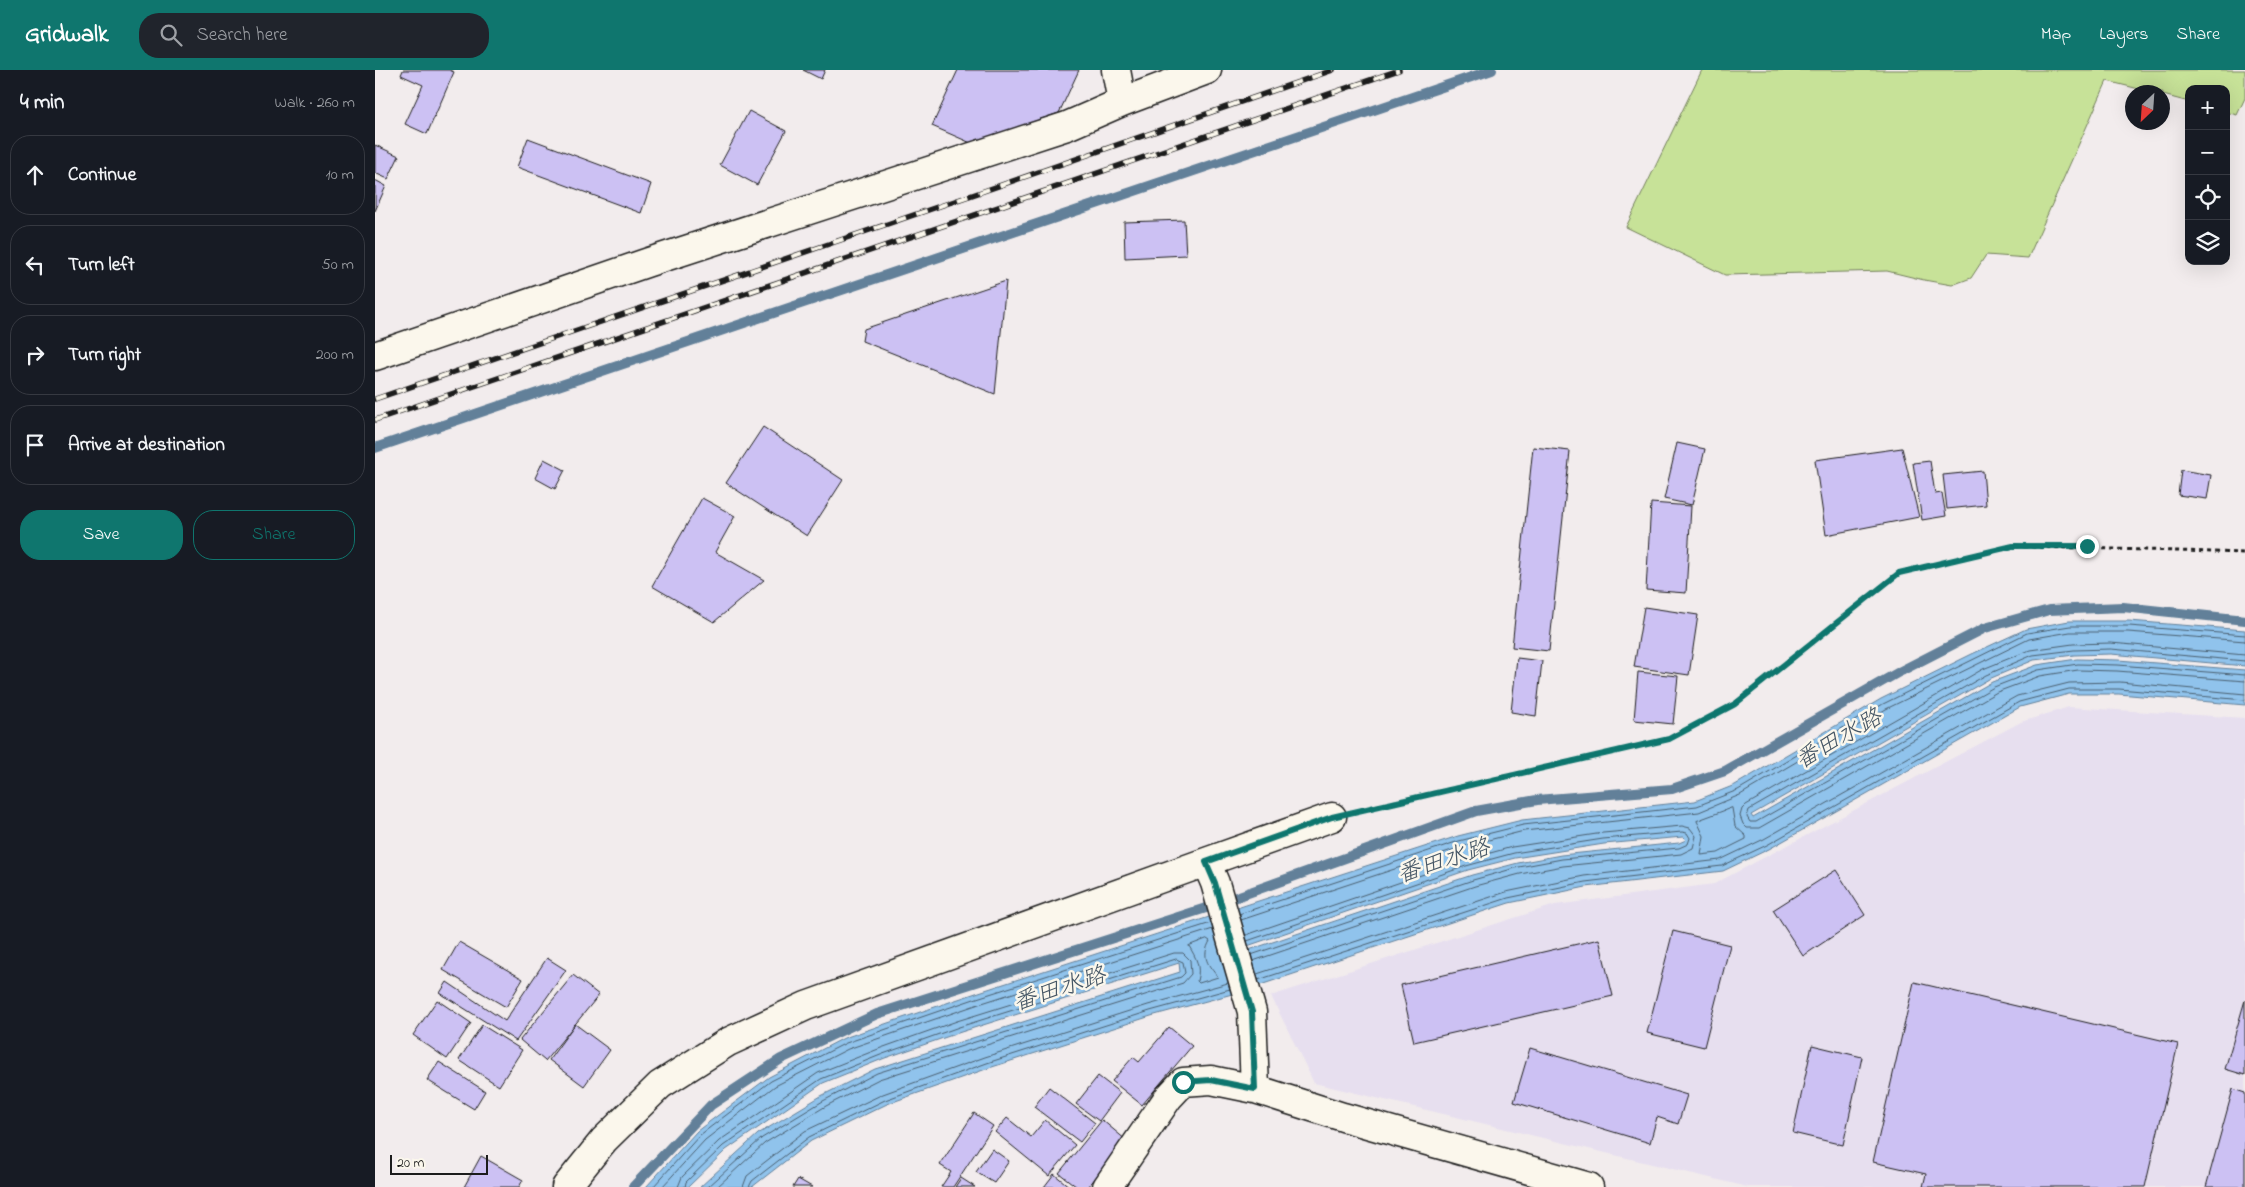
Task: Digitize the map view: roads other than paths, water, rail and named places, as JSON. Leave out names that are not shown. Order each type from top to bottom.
[{"type":"street","points":[[1116,70],[1122,102]]},
{"type":"street","points":[[375,356],[649,262],[1067,126],[1122,102],[1207,70]]},
{"type":"street","points":[[566,1187],[604,1140],[660,1085],[728,1042],[806,1006],[1210,873],[1332,817]]},
{"type":"street","points":[[1210,873],[1252,1012],[1255,1089]]},
{"type":"street","points":[[1107,1187],[1167,1098],[1183,1082],[1211,1080],[1255,1089],[1343,1117],[1589,1187]]},
{"type":"water","name":"番田水路","points":[[2069,621],[2129,621],[2245,630],[2245,666],[2111,654],[2074,655],[2034,660],[1989,679],[1751,815],[1753,818],[1992,682],[2037,665],[2077,659],[2118,660],[2245,670],[2245,705],[2119,694],[2069,694],[2020,707],[1769,849],[1723,871],[1586,887],[1509,903],[1236,993],[1151,1016],[989,1068],[887,1104],[811,1141],[752,1187],[700,1187],[758,1134],[821,1096],[875,1069],[1180,972],[1179,963],[961,1032],[885,1058],[823,1083],[726,1150],[688,1187],[646,1187],[697,1131],[769,1077],[844,1038],[1458,836],[1522,820],[1695,801],[1735,785],[1881,699],[2026,629]],"holes":[[[1683,837],[1686,840],[1679,843],[1561,855],[1518,863],[1472,875],[1225,958],[1224,954],[1468,870],[1515,858],[1604,844]]]},
{"type":"waterway","points":[[375,448],[1492,70]]},
{"type":"waterway","points":[[633,1187],[711,1105],[781,1059],[877,1014],[1206,908],[1476,811],[1537,800],[1672,789],[1725,771],[1899,672],[1985,628],[2049,610],[2123,607],[2245,620]]},
{"type":"railway","points":[[375,399],[1333,70]]},
{"type":"railway","points":[[375,420],[1399,70]]}]
